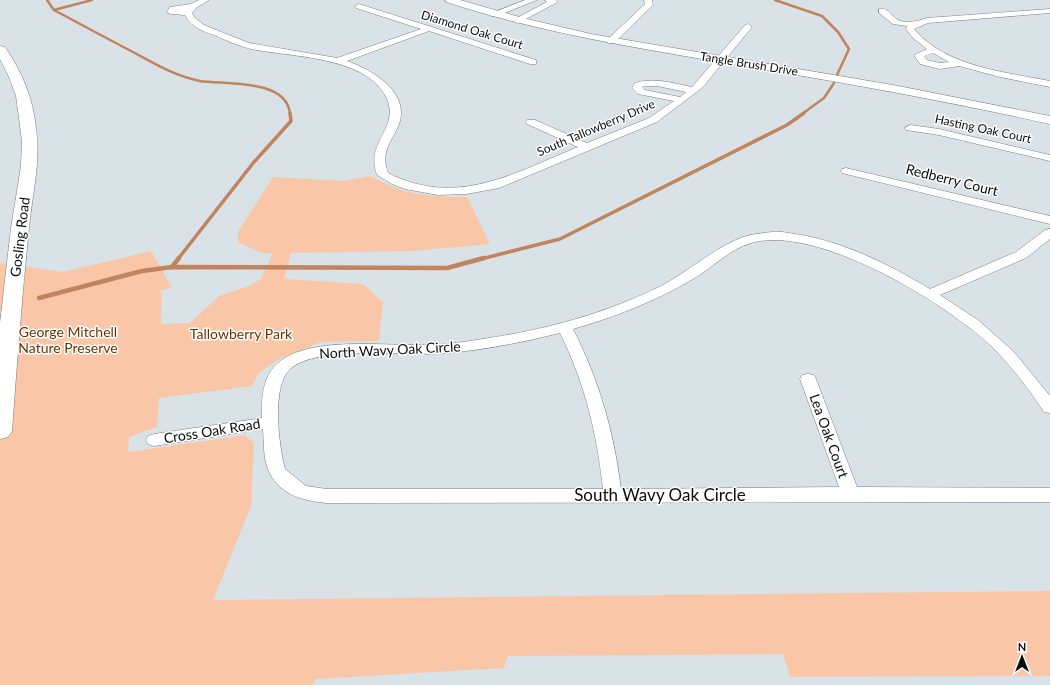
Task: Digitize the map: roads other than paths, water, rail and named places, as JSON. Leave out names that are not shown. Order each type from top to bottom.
[{"type":"main road","name":"Gosling Road","points":[[0,50],[13,68],[23,97],[29,129],[30,160],[20,227],[0,431]]},
{"type":"street","points":[[172,10],[171,12],[174,13],[190,10],[205,0]]},
{"type":"street","name":"Tangle Brush Drive","points":[[450,0],[517,20],[612,41],[948,98],[1050,120]]},
{"type":"street","points":[[494,14],[533,0]]},
{"type":"street","points":[[517,20],[554,2],[549,0]]},
{"type":"street","points":[[612,41],[643,13],[649,6],[648,0]]},
{"type":"street","name":"Diamond Oak Court","points":[[359,6],[533,62]]},
{"type":"street","points":[[190,10],[190,18],[194,22],[250,46],[338,61],[428,29]]},
{"type":"street","points":[[882,12],[896,22],[913,24],[927,21],[1050,11]]},
{"type":"street","points":[[913,24],[910,29],[912,33],[944,57],[979,69],[1050,84]]},
{"type":"street","name":"South Tallowberry Drive","points":[[338,61],[356,68],[377,80],[385,87],[394,102],[396,111],[395,122],[382,147],[379,157],[383,175],[397,183],[418,189],[454,192],[488,187],[653,120],[672,109],[703,81],[748,27]]},
{"type":"street","points":[[934,50],[919,55],[923,62],[940,66],[960,63]]},
{"type":"street","points":[[681,100],[642,92],[637,88],[638,85],[642,83],[654,83],[692,90]]},
{"type":"street","points":[[531,122],[587,147]]},
{"type":"street","name":"Hasting Oak Court","points":[[910,128],[939,132],[1050,158]]},
{"type":"street","name":"Redberry Court","points":[[846,171],[1050,220]]},
{"type":"street","points":[[931,294],[1021,255],[1050,233]]},
{"type":"street","name":"North Wavy Oak Circle","points":[[278,472],[270,422],[272,387],[279,371],[284,365],[300,356],[322,350],[450,348],[502,341],[565,328],[602,316],[648,297],[688,277],[737,244],[751,238],[769,234],[785,235],[833,248],[892,274],[931,294],[977,326],[993,340],[1020,368],[1050,408]]},
{"type":"street","points":[[565,328],[580,356],[596,398],[608,449],[613,496]]},
{"type":"street","name":"Lea Oak Court","points":[[808,379],[850,494]]},
{"type":"street","name":"Cross Oak Road","points":[[154,440],[270,422]]},
{"type":"street","name":"South Wavy Oak Circle","points":[[278,472],[298,491],[346,497],[850,494],[1050,495]]},
{"type":"waterway","points":[[47,0],[54,10]]},
{"type":"waterway","points":[[54,10],[92,0]]},
{"type":"waterway","points":[[775,0],[822,16],[838,32],[849,49],[837,75]]},
{"type":"waterway","points":[[54,10],[174,73],[200,81],[238,84],[267,89],[278,94],[286,102],[290,114]]},
{"type":"waterway","points":[[802,114],[824,98],[834,83]]},
{"type":"waterway","points":[[178,259],[254,162],[291,121],[290,113]]},
{"type":"waterway","points":[[481,259],[560,239],[787,125],[804,113]]},
{"type":"waterway","points":[[172,267],[179,258]]},
{"type":"waterway","points":[[172,267],[447,268],[484,258]]},
{"type":"waterway","points":[[39,298],[142,271],[172,267]]},
{"type":"park label","name":"Tallowberry Park","points":[[241,334]]},
{"type":"park label","name":"George Mitchell Nature Preserve","points":[[68,340]]}]
